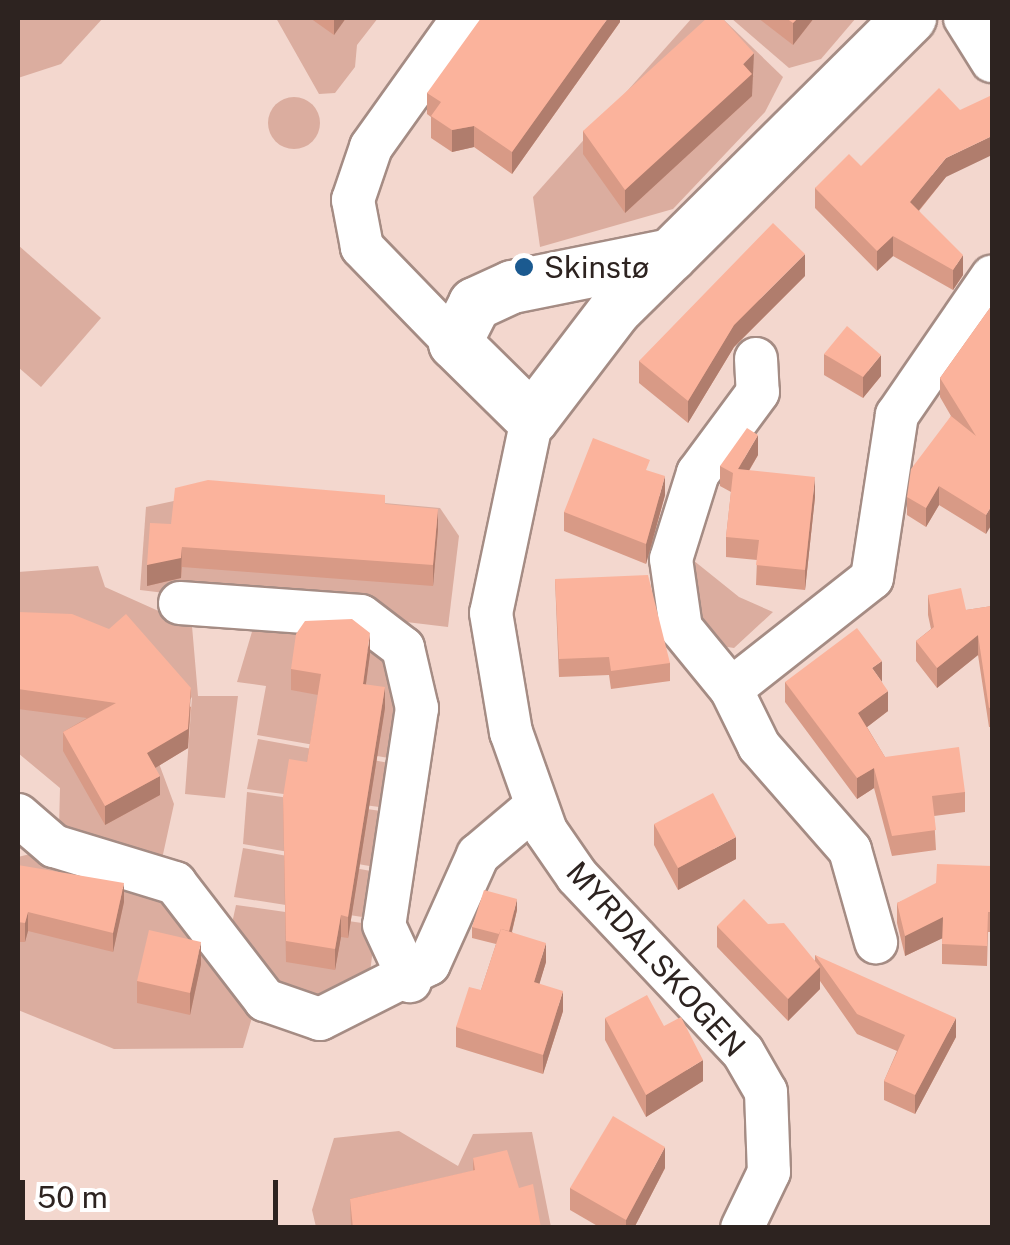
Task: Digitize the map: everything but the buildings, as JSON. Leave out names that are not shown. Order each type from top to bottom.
[{"type":"main road","name":"MYRDALSKOGEN","points":[[532,419],[564,365],[910,18]]},
{"type":"main road","points":[[532,419],[455,343],[475,304],[512,287],[671,255]]},
{"type":"street","points":[[455,343],[362,247],[353,200],[371,147],[463,18]]},
{"type":"street","points":[[964,18],[992,61]]},
{"type":"street","points":[[731,688],[872,578],[897,415],[992,277]]},
{"type":"street","points":[[756,358],[758,392],[698,472],[670,559],[681,628],[731,688],[759,746],[850,850],[876,942]]},
{"type":"street","name":"MYRDALSKOGEN","points":[[532,419],[491,613],[496,670],[536,806],[577,876],[743,1052],[766,1092],[770,1172],[742,1228]]},
{"type":"street","points":[[180,603],[360,616],[403,648],[417,708],[384,925],[410,981]]},
{"type":"street","points":[[18,815],[54,846],[175,883],[240,974],[289,1013],[320,1019],[410,981],[444,940],[478,855],[536,806]]},
{"type":"shaded area","points":[[18,18],[103,18],[61,64],[18,78]]},
{"type":"shaded area","points":[[276,18],[378,18],[357,45],[355,67],[335,93],[319,94]]},
{"type":"shaded area","points":[[692,18],[722,18],[783,77],[765,112],[673,209],[540,247],[533,197]]},
{"type":"shaded area","points":[[731,18],[856,18],[821,59],[789,68]]},
{"type":"shaded area","points":[[294,97],[312,105],[320,123],[312,141],[294,149],[276,141],[268,123],[276,105]]},
{"type":"shaded area","points":[[18,245],[101,318],[41,387],[18,367]]},
{"type":"shaded area","points":[[229,489],[440,508],[459,536],[448,627],[140,590],[146,507]]},
{"type":"shaded area","points":[[683,552],[739,597],[773,612],[734,648],[721,646],[687,603]]},
{"type":"shaded area","points":[[98,566],[105,587],[192,626],[198,696],[238,696],[225,798],[185,794],[192,697],[154,750],[174,804],[162,859],[59,828],[60,788],[18,753],[18,572]]},
{"type":"shaded area","points":[[354,620],[398,666],[400,760],[257,735],[266,686],[237,682],[254,625]]},
{"type":"shaded area","points":[[258,739],[400,765],[394,809],[247,789]]},
{"type":"shaded area","points":[[247,792],[395,813],[381,868],[243,844]]},
{"type":"shaded area","points":[[243,848],[382,873],[375,919],[234,897]]},
{"type":"shaded area","points":[[34,853],[149,882],[256,1004],[243,1048],[114,1049],[18,1010],[18,857]]},
{"type":"shaded area","points":[[236,905],[376,925],[368,988],[339,1004],[289,994],[231,928]]},
{"type":"shaded area","points":[[399,1131],[458,1166],[473,1134],[532,1132],[551,1227],[316,1227],[312,1210],[334,1138]]},
{"type":"place","name":"Skinstø","points":[[524,267]]}]
